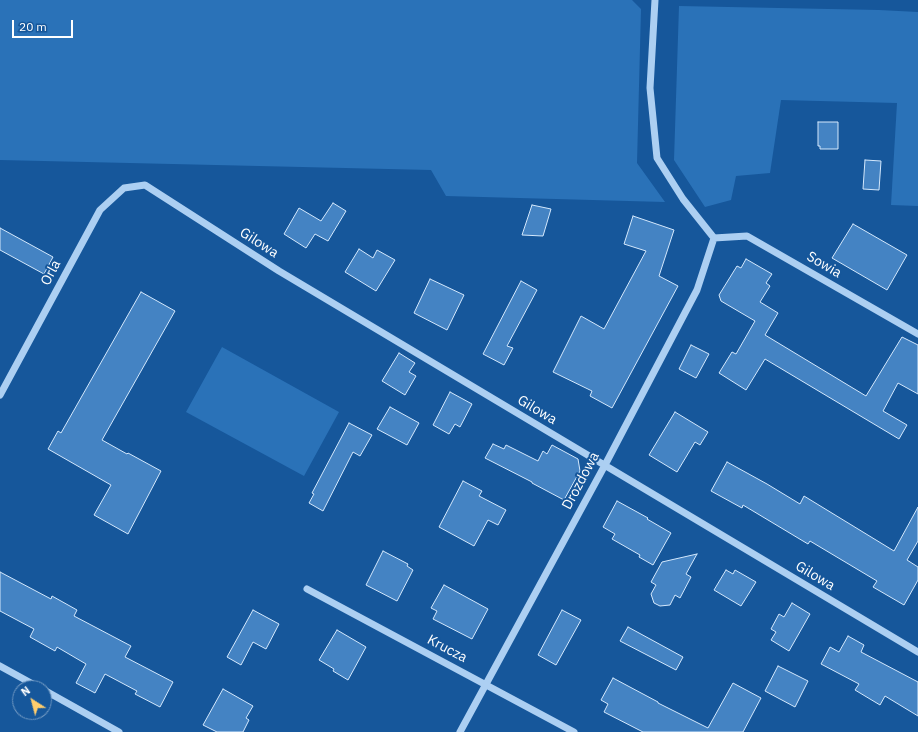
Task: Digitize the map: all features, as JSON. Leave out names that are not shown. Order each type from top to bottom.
[{"type":"street","points":[[655,0],[650,88],[657,158],[683,199],[714,238]]},
{"type":"street","name":"Orla","points":[[0,395],[100,210],[124,188],[145,184]]},
{"type":"street","name":"Gilowa","points":[[145,184],[279,271],[918,652]]},
{"type":"street","name":"Sowia","points":[[714,238],[747,236],[918,334]]},
{"type":"street","name":"Drozdowa","points":[[460,732],[605,465],[697,290],[714,238]]},
{"type":"street","name":"Krucza","points":[[307,589],[574,732]]},
{"type":"street","points":[[0,666],[25,680]]},
{"type":"street","points":[[52,694],[119,732]]},
{"type":"shaded area","points":[[0,0],[632,0],[641,9],[637,163],[665,202],[446,196],[431,170],[0,160]]},
{"type":"shaded area","points":[[679,6],[918,12],[918,206],[891,205],[897,103],[781,100],[770,173],[736,176],[731,200],[705,207],[674,160]]},
{"type":"shaded area","points":[[222,347],[339,412],[304,476],[186,412]]},
{"type":"building","points":[[818,122],[838,122],[838,149],[820,149],[820,146],[818,146]]},
{"type":"building","points":[[865,160],[881,161],[879,190],[863,189]]},
{"type":"building","points":[[333,203],[346,211],[328,241],[315,234],[306,248],[284,234],[299,208],[321,221]]},
{"type":"building","points":[[532,205],[551,209],[543,236],[522,235]]},
{"type":"building","points":[[633,216],[674,230],[659,276],[678,286],[612,408],[590,396],[592,391],[553,372],[581,316],[604,329],[646,251],[624,244]]},
{"type":"building","points":[[853,224],[907,255],[887,290],[832,258]]},
{"type":"building","points":[[0,228],[53,257],[44,274],[0,250]]},
{"type":"building","points":[[359,249],[373,258],[377,250],[395,260],[376,291],[345,272]]},
{"type":"building","points":[[746,259],[772,274],[766,283],[770,286],[760,302],[778,313],[765,335],[866,396],[902,337],[918,345],[918,394],[898,383],[883,411],[907,425],[899,439],[765,359],[746,390],[719,373],[732,352],[736,354],[755,321],[721,301],[719,295],[737,266],[741,268]]},
{"type":"building","points":[[430,279],[464,295],[447,330],[414,313]]},
{"type":"building","points":[[521,281],[537,290],[507,346],[513,348],[504,365],[483,354]]},
{"type":"building","points":[[141,292],[175,311],[102,440],[161,471],[128,534],[94,515],[111,485],[48,449],[58,431],[61,433]]},
{"type":"building","points":[[691,345],[709,354],[696,378],[679,369]]},
{"type":"building","points":[[399,353],[415,363],[409,372],[416,376],[405,395],[382,381]]},
{"type":"building","points":[[450,392],[472,404],[460,427],[455,424],[449,434],[433,425]]},
{"type":"building","points":[[390,407],[419,423],[407,445],[377,429]]},
{"type":"building","points":[[675,412],[708,432],[700,445],[695,442],[677,472],[649,455]]},
{"type":"building","points":[[349,423],[372,435],[360,456],[353,452],[323,511],[309,503],[314,494],[312,493]]},
{"type":"building","points":[[493,444],[504,449],[506,445],[538,461],[543,451],[547,454],[552,445],[578,459],[580,471],[564,500],[485,458]]},
{"type":"building","points":[[727,462],[800,504],[804,496],[894,551],[918,507],[918,541],[907,560],[918,567],[918,580],[904,605],[873,587],[877,581],[810,541],[808,544],[743,505],[742,508],[711,491]]},
{"type":"building","points":[[463,481],[482,491],[479,496],[506,510],[498,525],[488,520],[474,546],[439,527]]},
{"type":"building","points":[[617,501],[671,533],[653,565],[639,557],[640,555],[612,539],[615,534],[603,527]]},
{"type":"building","points":[[383,551],[408,564],[407,566],[413,570],[397,601],[366,585]]},
{"type":"building","points":[[697,554],[686,574],[691,577],[680,598],[675,595],[670,605],[660,606],[654,603],[651,594],[656,585],[651,582],[662,562]]},
{"type":"building","points":[[726,570],[733,574],[735,570],[756,582],[741,606],[714,590]]},
{"type":"building","points":[[0,572],[51,599],[52,596],[77,610],[74,616],[131,646],[125,657],[173,682],[160,707],[135,694],[137,691],[105,674],[95,693],[76,683],[86,664],[57,647],[55,651],[30,637],[34,629],[0,611]]},
{"type":"building","points":[[444,585],[488,609],[472,639],[433,619],[437,611],[431,608]]},
{"type":"building","points":[[792,603],[810,614],[789,651],[771,640],[776,632],[771,629],[779,614],[784,617]]},
{"type":"building","points":[[253,610],[279,624],[266,649],[253,642],[241,665],[227,657]]},
{"type":"building","points":[[562,610],[581,620],[556,665],[538,655]]},
{"type":"building","points":[[628,627],[683,657],[676,670],[620,641]]},
{"type":"building","points":[[337,630],[366,647],[348,680],[319,660]]},
{"type":"building","points":[[848,636],[864,645],[861,652],[918,682],[918,716],[885,696],[880,705],[855,690],[859,684],[821,664],[830,647],[839,652]]},
{"type":"building","points":[[778,666],[808,681],[795,707],[765,691]]},
{"type":"building","points":[[613,678],[708,728],[733,683],[761,698],[743,732],[643,732],[604,712],[608,704],[601,700]]},
{"type":"building","points":[[223,689],[253,706],[246,718],[249,720],[243,732],[217,732],[203,725]]}]
